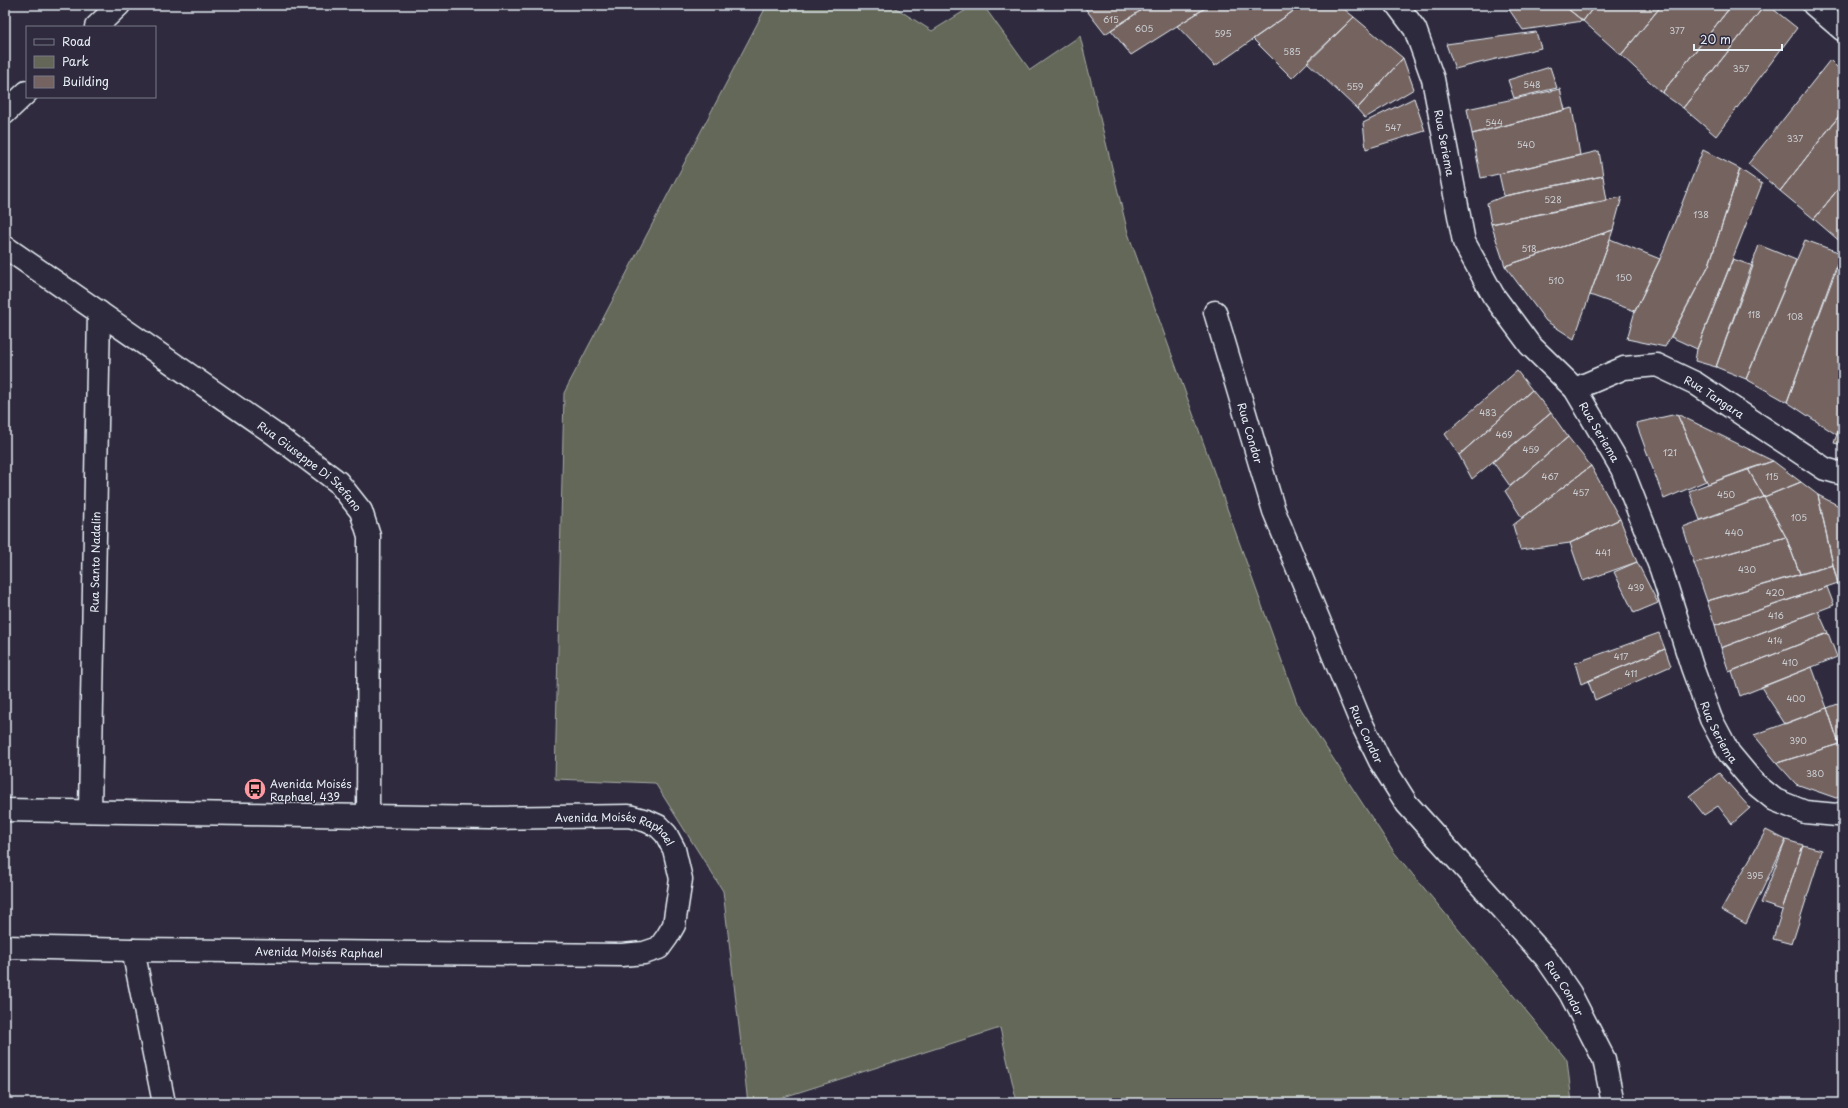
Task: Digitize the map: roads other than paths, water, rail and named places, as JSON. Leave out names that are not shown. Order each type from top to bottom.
[{"type":"street","name":"Rua Seriema","points":[[1397,5],[1415,29],[1433,79],[1464,242],[1493,295],[1530,345],[1576,389],[1622,469],[1661,569],[1697,682],[1711,719],[1728,753],[1754,783],[1775,800],[1806,812],[1837,815],[1843,813]]},
{"type":"street","points":[[1814,5],[1843,30]]},
{"type":"street","points":[[1838,5],[1843,16]]},
{"type":"street","points":[[97,26],[116,6]]},
{"type":"street","points":[[5,113],[26,93]]},
{"type":"street","name":"Rua Giuseppe Di Stefano","points":[[5,247],[273,433],[338,482],[360,511],[369,536],[368,817]]},
{"type":"street","name":"Rua Santo Nadalin","points":[[90,811],[99,312]]},
{"type":"street","name":"Rua Condor","points":[[1215,312],[1274,511],[1360,720],[1380,761],[1407,804],[1546,958],[1570,993],[1604,1059],[1613,1103]]},
{"type":"street","name":"Rua Tangara","points":[[1576,389],[1624,368],[1657,365],[1695,383],[1825,469],[1843,474]]},
{"type":"street","name":"Avenida Moisés Raphael","points":[[5,810],[368,817],[489,818],[629,816],[647,820],[658,826],[666,834],[674,849],[681,879],[674,925],[659,948],[644,953],[622,955],[134,950],[5,947]]},
{"type":"street","points":[[134,950],[164,1103]]},
{"type":"place","name":"Avenida Moisés Raphael, 439","points":[[255,789]]}]
